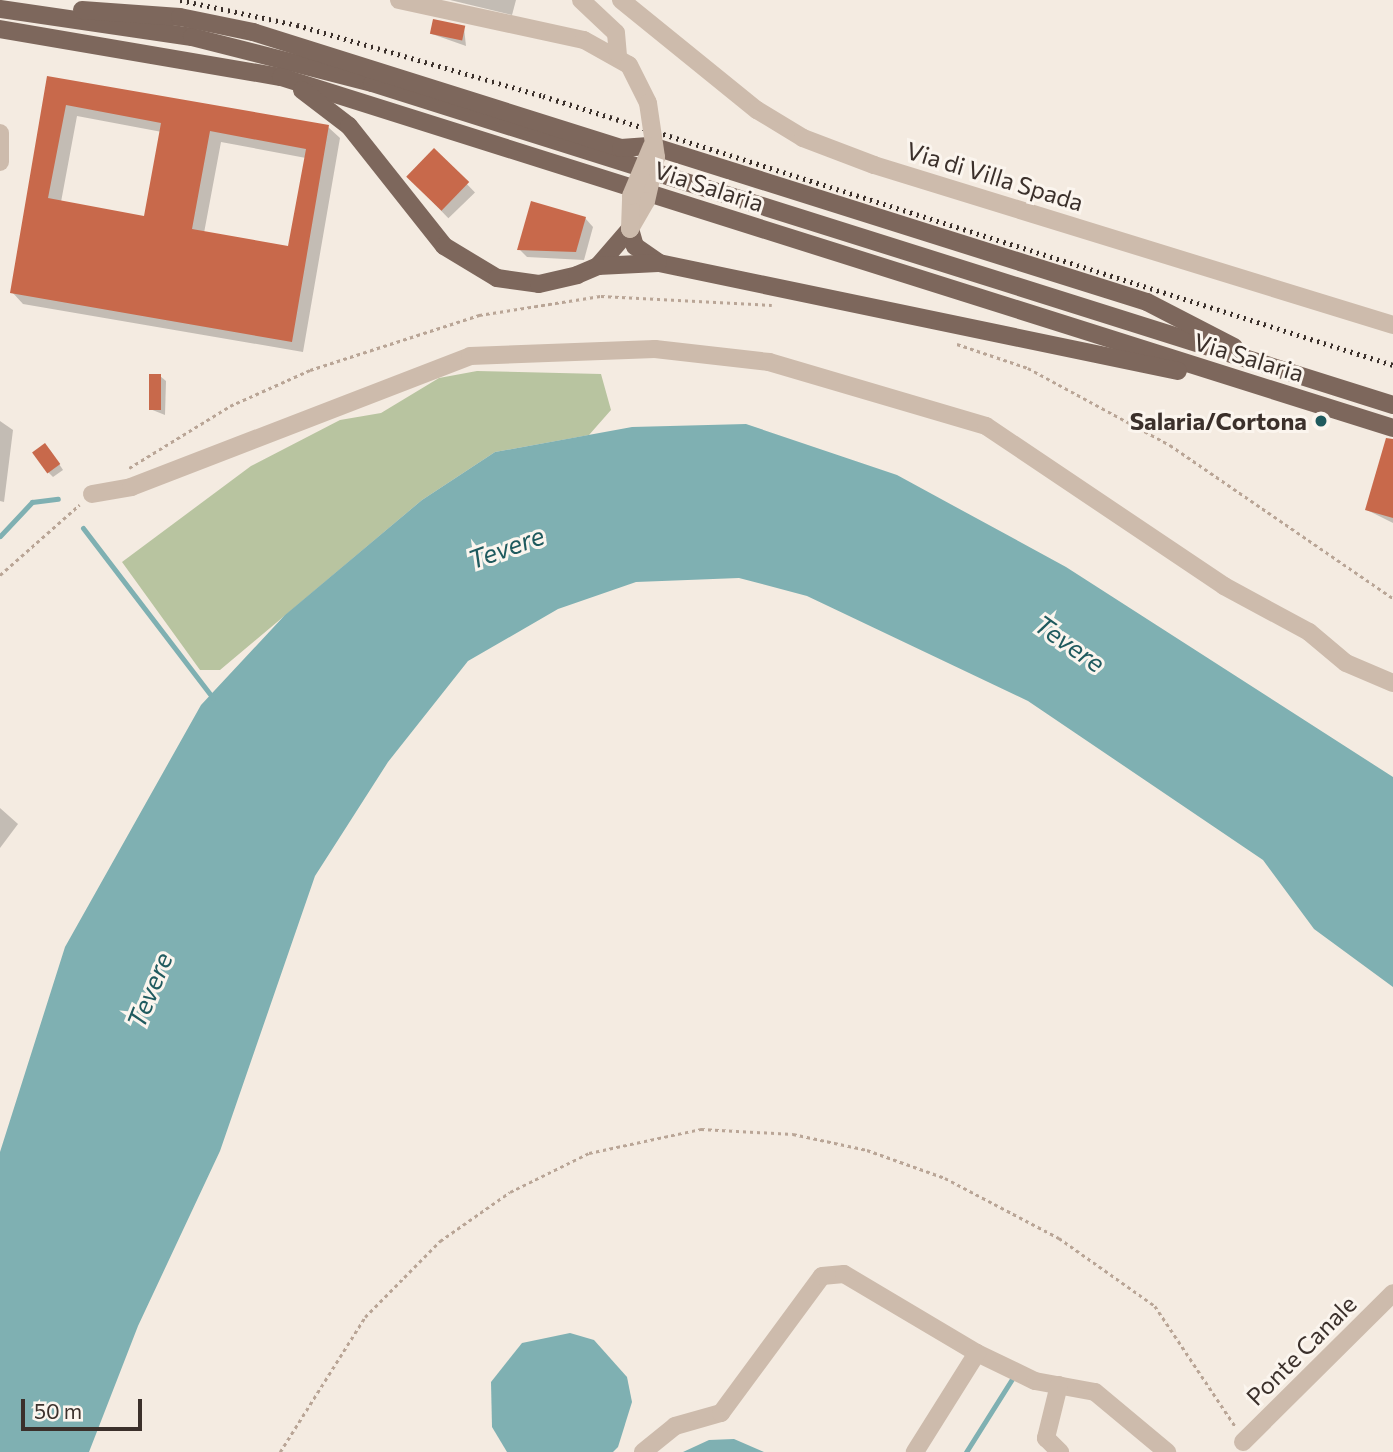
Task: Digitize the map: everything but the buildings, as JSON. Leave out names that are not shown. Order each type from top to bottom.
[{"type":"main road","name":"Via Salaria","points":[[0,9],[42,13],[192,37],[372,83],[1393,405]]},
{"type":"main road","points":[[42,13],[153,14],[284,40],[621,148],[652,146],[1159,306],[1287,373]]},
{"type":"main road","name":"Via Salaria","points":[[0,29],[281,78],[1393,428]]},
{"type":"main road","points":[[281,78],[340,117],[429,231],[467,263],[497,278],[533,284],[598,266],[659,263],[1251,383]]},
{"type":"main road","points":[[598,266],[630,229]]},
{"type":"main road","points":[[630,229],[635,246],[659,263]]},
{"type":"street","points":[[399,0],[584,40],[624,60]]},
{"type":"street","points":[[581,0],[616,33],[624,60],[649,107],[652,146],[631,196],[630,229]]},
{"type":"street","name":"Via di Villa Spada","points":[[621,0],[768,118],[843,154],[1393,325]]},
{"type":"street","points":[[0,133],[0,162]]},
{"type":"street","points":[[92,494],[131,487],[470,356],[655,349],[769,362],[986,426],[1224,586],[1309,632],[1346,663],[1393,684]]},
{"type":"street","points":[[643,1452],[675,1426],[721,1413],[821,1276],[844,1274],[977,1353],[1035,1381],[1096,1392],[1167,1452]]},
{"type":"street","name":"Ponte Canale","points":[[1243,1443],[1393,1293]]},
{"type":"street","points":[[915,1452],[977,1353]]},
{"type":"street","points":[[1059,1385],[1046,1438],[1060,1452]]},
{"type":"path","points":[[122,473],[230,406],[310,370],[479,315],[601,296],[719,298],[785,307]]},
{"type":"path","points":[[953,342],[1028,368],[1170,445],[1393,598]]},
{"type":"path","points":[[0,575],[92,494]]},
{"type":"path","points":[[280,1452],[365,1317],[440,1241],[510,1192],[589,1153],[701,1129],[793,1134],[867,1150],[945,1178],[1059,1238],[1155,1306],[1243,1443]]},
{"type":"green space","points":[[477,371],[601,374],[611,410],[589,435],[495,452],[422,500],[220,670],[200,670],[122,562],[251,466],[340,420],[381,413],[439,378]]},
{"type":"water","name":"Tevere","points":[[746,424],[897,475],[1066,567],[1393,777],[1393,987],[1314,929],[1263,860],[1028,701],[807,596],[739,578],[636,582],[558,609],[468,661],[388,762],[315,876],[220,1151],[138,1326],[89,1452],[0,1452],[0,1152],[65,947],[201,705],[285,615],[422,500],[495,452],[632,427]]},
{"type":"water","points":[[570,1333],[594,1340],[627,1377],[632,1402],[618,1447],[613,1452],[507,1452],[492,1427],[491,1382],[522,1343]]},
{"type":"water","points":[[734,1439],[764,1452],[683,1452],[709,1440]]},
{"type":"waterway","points":[[0,536],[32,502],[58,499]]},
{"type":"waterway","points":[[83,528],[213,698]]},
{"type":"waterway","points":[[966,1452],[1012,1379]]},
{"type":"railway","points":[[180,0],[297,25],[543,96],[1393,365]]},
{"type":"place","name":"Salaria/Cortona","points":[[1321,421]]}]
